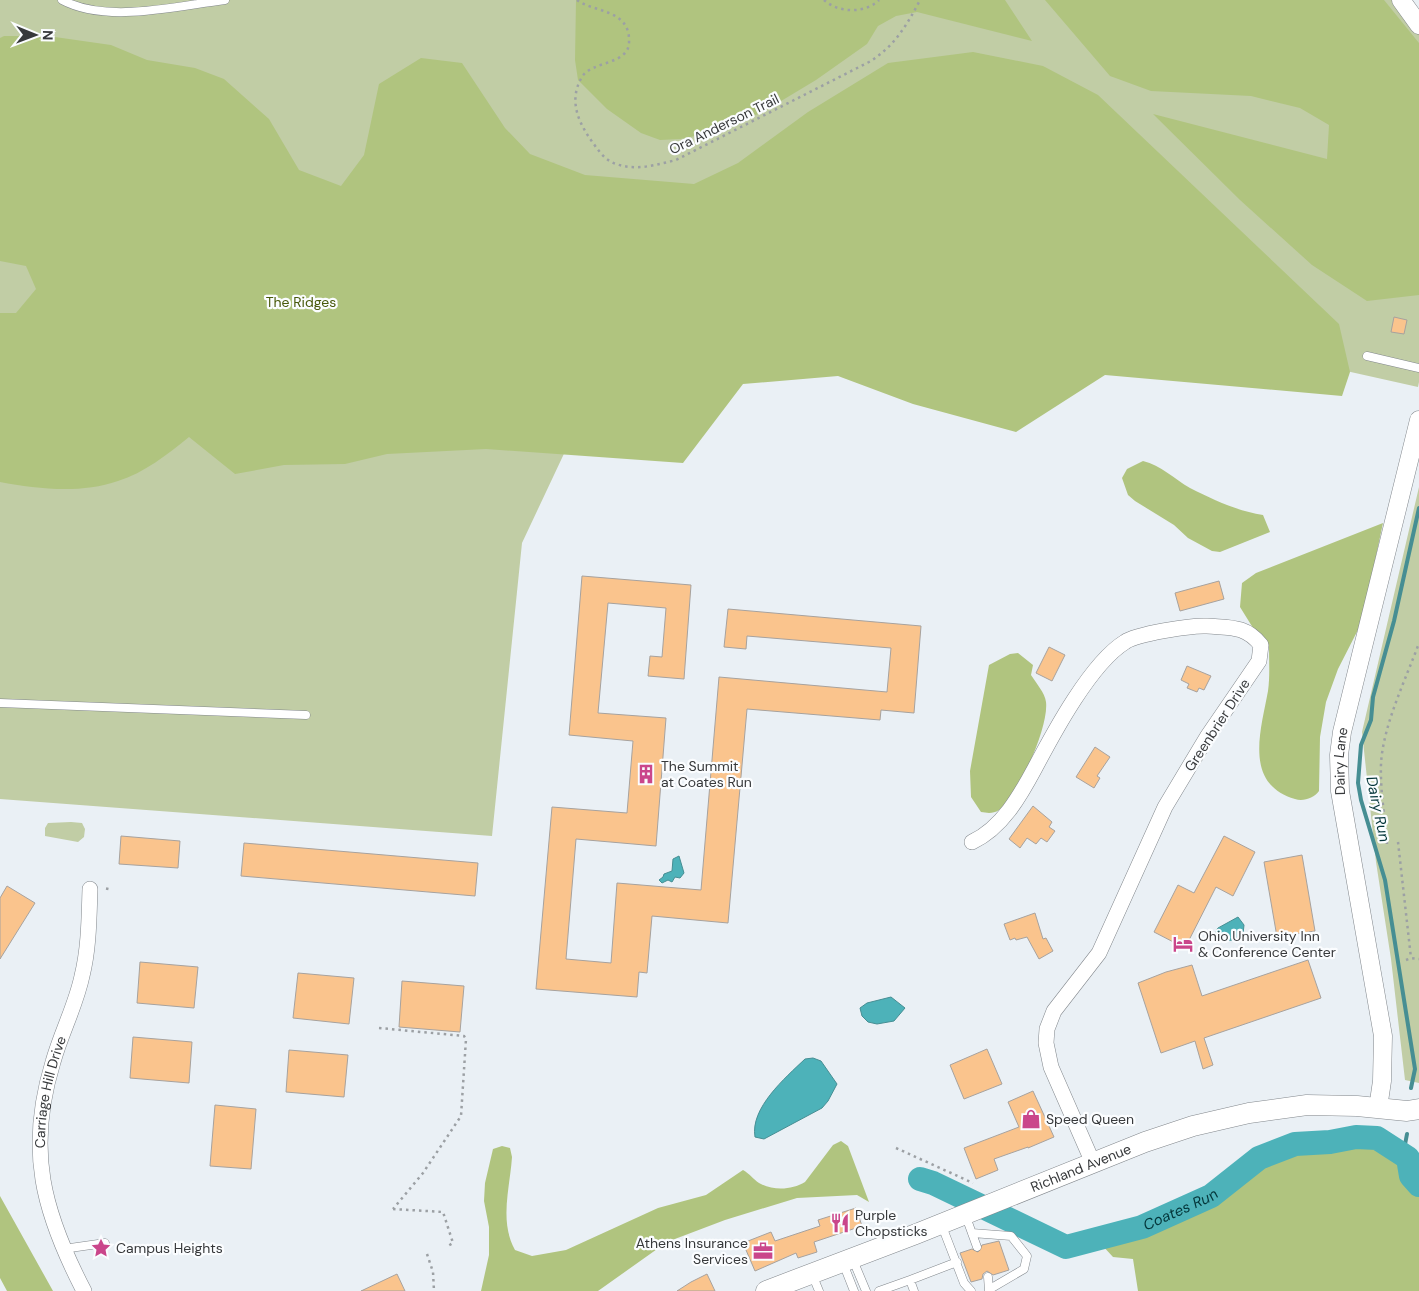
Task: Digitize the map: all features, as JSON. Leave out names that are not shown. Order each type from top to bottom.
[{"type":"main road","name":"Richland Avenue","points":[[766,1291],[803,1280],[990,1203],[1168,1134],[1249,1113],[1307,1106],[1378,1108],[1415,1112]]},
{"type":"street","points":[[1401,0],[1419,25]]},
{"type":"street","name":"Dairy Lane","points":[[1378,1108],[1382,1076],[1383,1036],[1340,791],[1339,755],[1342,732],[1419,420]]},
{"type":"street","name":"Greenbrier Drive","points":[[972,842],[987,834],[1004,817],[1029,779],[1081,689],[1106,656],[1126,641],[1200,626],[1244,630],[1252,634],[1261,645],[1259,661],[1207,737],[1165,807],[1099,953],[1054,1011],[1047,1028],[1046,1043],[1051,1066],[1093,1163]]},
{"type":"street","name":"Carriage Hill Drive","points":[[84,1291],[49,1215],[44,1195],[40,1163],[42,1120],[52,1063],[82,976],[90,889]]},
{"type":"lane","points":[[62,0],[74,7],[118,13],[225,0]]},
{"type":"lane","points":[[1367,356],[1419,368]]},
{"type":"lane","points":[[0,702],[306,714]]},
{"type":"lane","points":[[965,1214],[977,1247]]},
{"type":"lane","points":[[941,1224],[964,1282],[972,1291]]},
{"type":"lane","points":[[972,1233],[1011,1236],[1027,1256],[1024,1269],[989,1290],[988,1277]]},
{"type":"lane","points":[[63,1248],[105,1243]]},
{"type":"lane","points":[[848,1260],[854,1291]]},
{"type":"lane","points":[[848,1260],[866,1291]]},
{"type":"lane","points":[[879,1291],[957,1262]]},
{"type":"lane","points":[[803,1280],[819,1291]]},
{"type":"lane","points":[[910,1280],[914,1291]]},
{"type":"path","name":"Ora Anderson Trail","points":[[577,0],[618,17],[628,35],[629,44],[625,52],[613,60],[589,68],[578,85],[576,97],[580,124],[590,140],[603,156],[613,163],[627,167],[652,166],[676,160],[869,62],[884,53],[900,35],[920,0]]},
{"type":"path","points":[[824,0],[832,8],[852,10],[874,5],[879,0]]},
{"type":"path","points":[[1387,844],[1381,774],[1382,754],[1391,720],[1419,643]]},
{"type":"path","points":[[1398,842],[1411,958]]},
{"type":"path","points":[[107,890],[108,885]]},
{"type":"path","points":[[1406,960],[1411,958],[1419,959]]},
{"type":"path","points":[[379,1028],[464,1036],[466,1039],[461,1116],[423,1173],[393,1209],[443,1212],[453,1242],[448,1246]]},
{"type":"path","points":[[896,1148],[974,1182]]},
{"type":"path","points":[[428,1254],[433,1272],[434,1291]]},
{"type":"green space","name":"The Ridges","points":[[0,0],[1401,0],[1419,25],[1418,387],[1220,343],[625,324],[522,543],[492,836],[0,799]]},
{"type":"green space","points":[[576,0],[1005,0],[1032,41],[917,12],[896,16],[878,26],[867,44],[816,80],[761,113],[700,135],[660,140],[641,133],[607,109],[578,80],[575,60]]},
{"type":"green space","points":[[1045,0],[1384,0],[1419,43],[1419,295],[1367,301],[1312,265],[1240,200],[1153,114],[1327,159],[1329,125],[1300,108],[1251,96],[1151,91],[1110,76]]},
{"type":"green space","points":[[4,36],[48,36],[111,45],[147,60],[195,68],[224,79],[269,119],[299,170],[341,186],[364,155],[379,84],[421,58],[462,63],[505,128],[530,154],[585,175],[694,184],[738,163],[808,112],[888,63],[973,52],[1043,66],[1098,95],[1339,324],[1350,372],[1342,396],[1105,375],[1016,432],[913,404],[838,376],[743,384],[683,463],[486,449],[387,454],[345,464],[284,465],[235,474],[189,437],[146,468],[128,478],[104,485],[89,488],[59,489],[29,487],[0,482],[0,313],[16,313],[36,289],[26,266],[0,261],[0,38]]},
{"type":"green space","points":[[1143,461],[1156,466],[1190,488],[1217,501],[1244,511],[1263,515],[1270,532],[1220,552],[1212,551],[1188,538],[1174,525],[1128,495],[1122,478],[1127,469]]},
{"type":"green space","points":[[1419,487],[1419,1083],[1405,1080],[1391,959],[1376,862],[1362,732]]},
{"type":"green space","points":[[1383,523],[1362,622],[1338,669],[1326,702],[1320,737],[1319,791],[1308,799],[1295,799],[1279,792],[1268,781],[1262,769],[1259,754],[1262,722],[1269,686],[1269,648],[1258,636],[1240,607],[1242,583],[1256,573]]},
{"type":"green space","points":[[1018,653],[1033,665],[1031,675],[1045,699],[1046,713],[1043,727],[1031,759],[1007,802],[997,811],[990,813],[981,812],[971,797],[970,771],[989,665],[1010,654]]},
{"type":"green space","points":[[48,823],[82,823],[85,829],[84,837],[78,842],[45,836],[45,828]]},
{"type":"green space","points":[[1372,1131],[1387,1139],[1398,1152],[1419,1195],[1419,1291],[1138,1291],[1133,1259],[1113,1257],[1101,1244],[1104,1227],[1120,1224],[1137,1226],[1159,1214],[1199,1201],[1220,1187],[1251,1158],[1270,1148],[1300,1140]]},
{"type":"green space","points":[[841,1141],[848,1146],[869,1202],[857,1195],[797,1198],[725,1220],[667,1242],[598,1291],[481,1291],[489,1255],[489,1227],[484,1201],[485,1183],[493,1149],[502,1146],[510,1148],[512,1157],[506,1216],[510,1239],[515,1250],[532,1256],[566,1250],[658,1208],[706,1195],[743,1170],[764,1186],[782,1188],[800,1185],[805,1182],[833,1145]]},
{"type":"green space","points":[[0,1196],[53,1291],[7,1291],[0,1278]]},
{"type":"water","points":[[679,856],[684,873],[680,878],[675,877],[672,882],[668,880],[662,883],[659,880],[664,874],[672,871],[673,859]]},
{"type":"water","points":[[1238,917],[1244,925],[1243,934],[1234,940],[1220,941],[1214,936],[1218,928]]},
{"type":"water","points":[[891,997],[905,1008],[894,1021],[877,1024],[868,1022],[862,1016],[860,1008],[867,1003]]},
{"type":"water","points":[[813,1058],[821,1061],[837,1084],[828,1101],[822,1108],[764,1139],[755,1137],[758,1115],[771,1094],[805,1059]]},
{"type":"building","points":[[1394,317],[1407,320],[1404,334],[1391,332]]},
{"type":"building","name":"The Summit at Coates Run","points":[[582,576],[691,585],[684,679],[648,676],[650,656],[662,657],[666,608],[608,603],[598,713],[666,718],[656,846],[576,839],[566,959],[611,963],[617,883],[701,890],[719,677],[887,692],[891,648],[747,636],[746,649],[724,647],[728,609],[921,626],[914,713],[881,710],[880,720],[747,709],[728,923],[652,916],[647,973],[639,972],[637,997],[536,989],[552,807],[627,813],[633,741],[569,735]]},
{"type":"building","points":[[1219,581],[1224,599],[1180,611],[1175,593]]},
{"type":"building","points":[[1049,647],[1065,655],[1052,681],[1036,673]]},
{"type":"building","points":[[1187,666],[1211,676],[1204,690],[1199,688],[1197,692],[1187,688],[1189,684],[1181,680]]},
{"type":"building","points":[[1095,747],[1110,757],[1097,776],[1100,778],[1094,788],[1076,777]]},
{"type":"building","points":[[1033,806],[1052,822],[1049,827],[1055,831],[1047,842],[1041,838],[1036,844],[1027,838],[1020,848],[1009,839]]},
{"type":"building","points":[[121,836],[180,841],[178,868],[119,864]]},
{"type":"building","points":[[1224,836],[1255,852],[1233,896],[1216,887],[1185,948],[1154,932],[1178,885],[1194,893]]},
{"type":"building","points":[[244,843],[478,863],[475,896],[241,876]]},
{"type":"building","name":"Ohio University Inn & Conference Center","points":[[1302,855],[1315,931],[1277,937],[1264,862]]},
{"type":"building","points":[[7,886],[35,903],[0,959],[0,898]]},
{"type":"building","points":[[1035,913],[1043,939],[1046,938],[1053,951],[1039,959],[1027,937],[1010,940],[1004,924]]},
{"type":"building","name":"Ohio University Inn & Conference Center","points":[[1308,960],[1321,998],[1204,1038],[1213,1065],[1203,1069],[1195,1041],[1161,1053],[1138,983],[1166,972],[1192,965],[1202,996]]},
{"type":"building","points":[[140,962],[198,967],[194,1008],[137,1003]]},
{"type":"building","points":[[298,973],[354,978],[349,1024],[293,1018]]},
{"type":"building","points":[[402,981],[464,986],[460,1032],[399,1027]]},
{"type":"building","points":[[133,1037],[192,1042],[189,1083],[130,1078]]},
{"type":"building","points":[[987,1049],[1002,1084],[964,1099],[950,1065]]},
{"type":"building","points":[[289,1050],[348,1055],[344,1097],[286,1092]]},
{"type":"building","points":[[1033,1091],[1054,1137],[994,1159],[998,1170],[976,1179],[964,1148],[1019,1127],[1008,1102]]},
{"type":"building","points":[[215,1105],[256,1109],[251,1169],[210,1166]]},
{"type":"building","points":[[856,1208],[862,1226],[814,1242],[817,1252],[798,1258],[796,1253],[755,1271],[743,1243],[771,1232],[775,1241],[820,1226],[818,1220]]},
{"type":"building","points":[[999,1241],[1009,1270],[993,1275],[987,1271],[983,1274],[982,1279],[971,1282],[960,1253],[972,1249],[978,1252],[982,1245]]},
{"type":"building","points":[[397,1274],[405,1291],[361,1291]]},
{"type":"building","points":[[707,1274],[715,1291],[677,1291],[691,1282]]},
{"type":"waterway","name":"Dairy Run","points":[[1411,1088],[1415,1069],[1385,880],[1361,800],[1358,783],[1361,745],[1371,720],[1373,697],[1394,621],[1419,508]]},
{"type":"waterway","name":"Dairy Run","points":[[1403,1155],[1407,1134]]},
{"type":"waterway","name":"Coates Run","points":[[920,1179],[933,1183],[1066,1247],[1142,1227],[1211,1196],[1259,1158],[1295,1144],[1330,1142],[1356,1137],[1377,1138],[1408,1158],[1411,1176],[1419,1185]]},
{"type":"place","name":"The Summit at Coates Run","points":[[646,774]]},
{"type":"place","name":"Ohio University Inn & Conference Center","points":[[1183,944]]},
{"type":"place","name":"Speed Queen","points":[[1031,1119]]},
{"type":"place","name":"Purple Chopsticks","points":[[840,1223]]},
{"type":"place","name":"Campus Heights","points":[[101,1248]]},
{"type":"place","name":"Athens Insurance Services","points":[[763,1251]]}]
